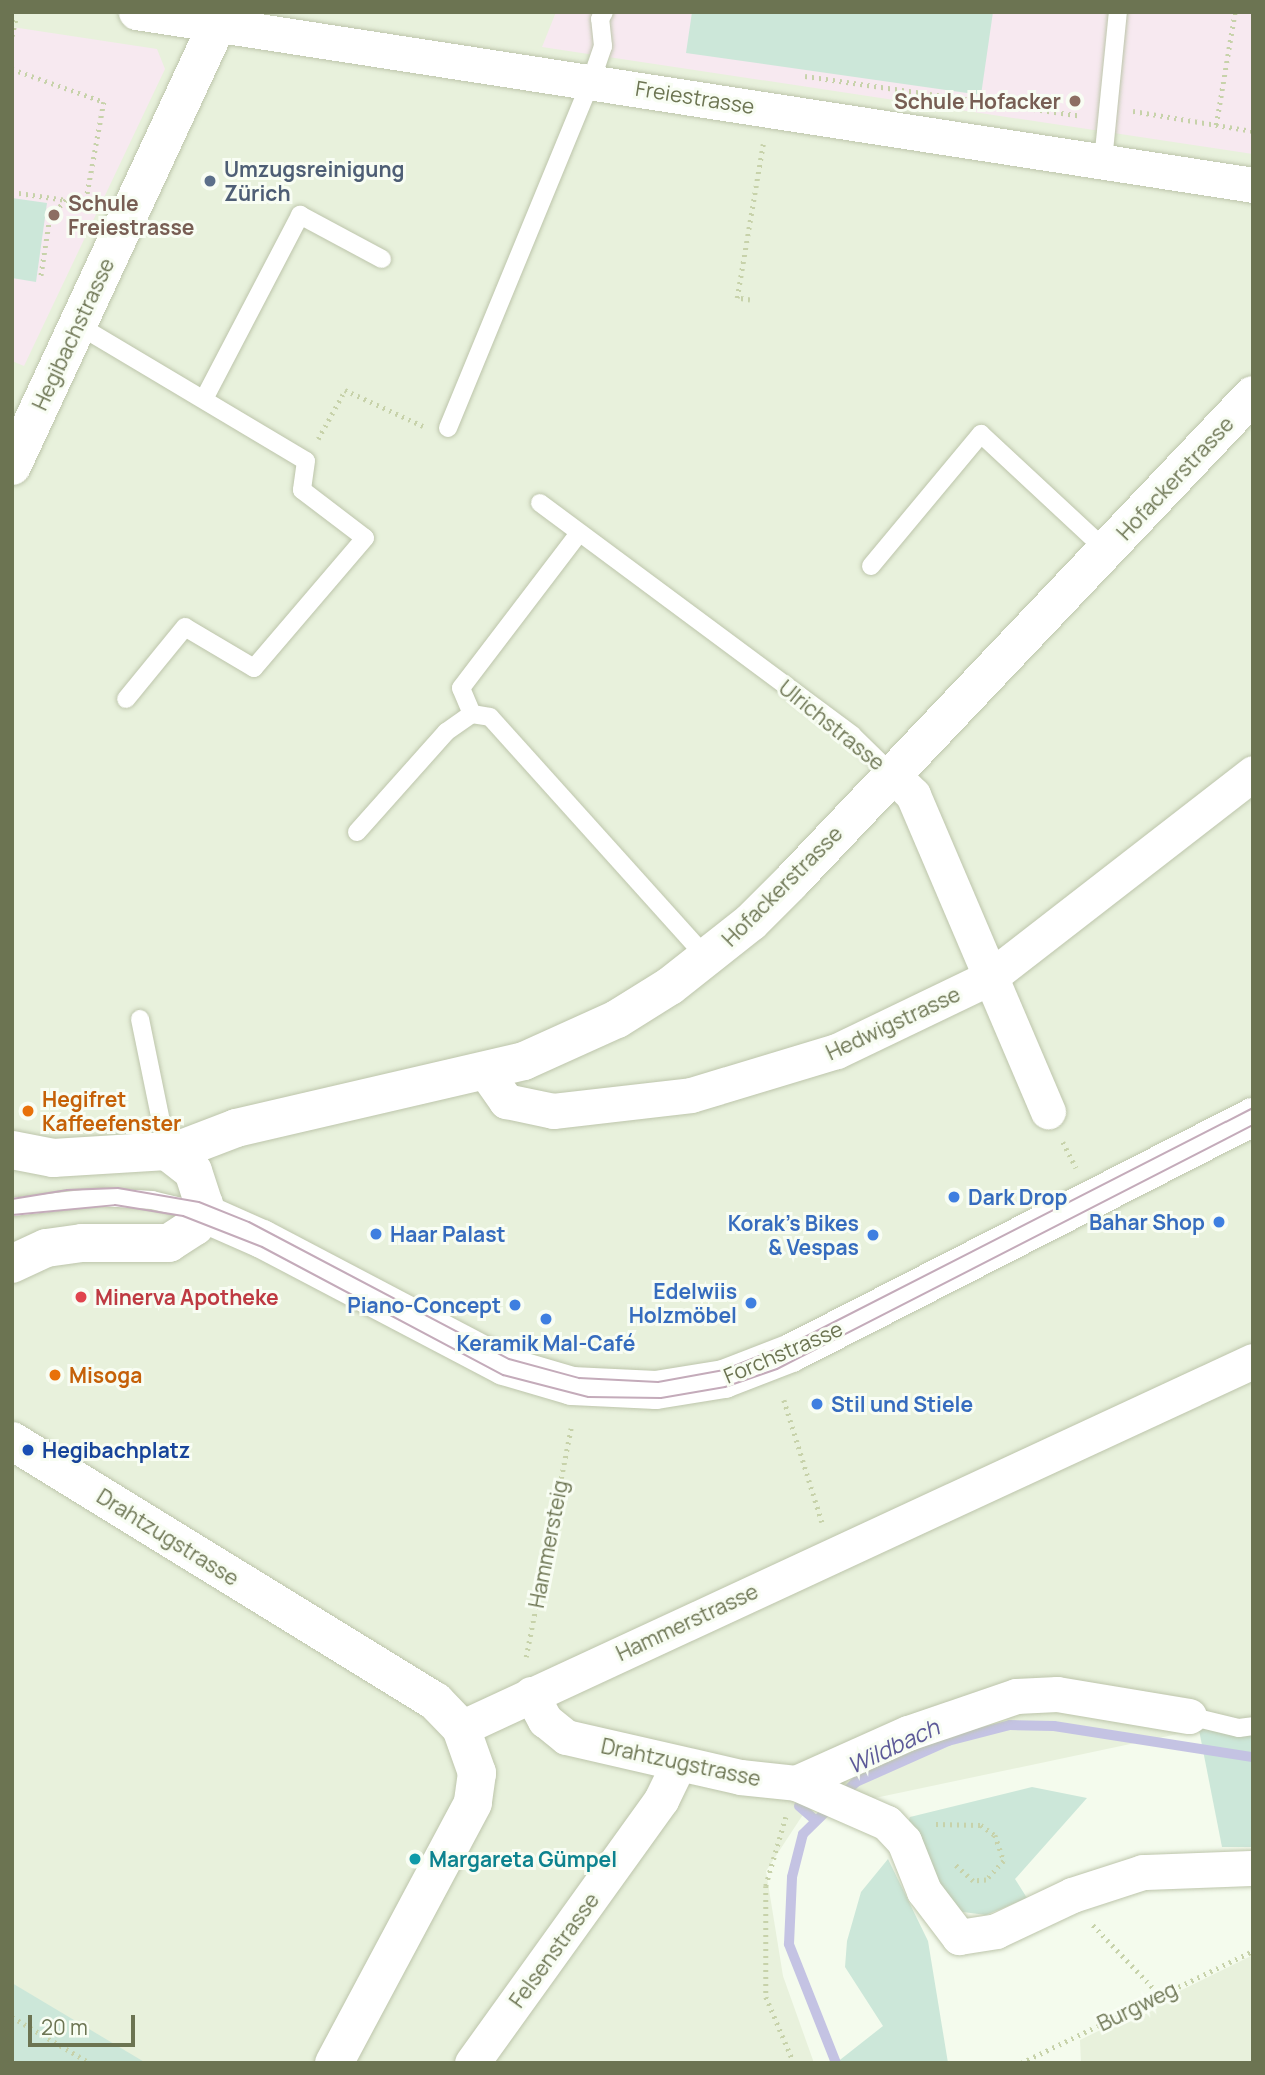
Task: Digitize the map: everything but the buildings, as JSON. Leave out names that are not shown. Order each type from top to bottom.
[{"type":"main road","name":"Hegibachstrasse","points":[[12,466],[220,18]]},
{"type":"main road","name":"Hofackerstrasse","points":[[169,1152],[236,1128],[485,1071],[561,1047],[617,1019],[708,959],[775,898],[1253,395]]},
{"type":"main road","name":"Forchstrasse","points":[[204,1213],[262,1239],[503,1366],[585,1388],[670,1389],[724,1379],[791,1353],[1253,1117]]},
{"type":"main road","points":[[17,1258],[82,1242],[169,1243],[184,1236],[204,1213],[196,1178],[169,1152],[21,1157]]},
{"type":"main road","name":"Drahtzugstrasse","points":[[12,1441],[435,1701],[461,1728]]},
{"type":"main road","points":[[334,2063],[473,1803],[477,1773],[461,1728]]},
{"type":"street","name":"Freiestrasse","points":[[136,12],[220,18],[590,81],[1253,185]]},
{"type":"street","name":"Ulrichstrasse","points":[[892,774],[913,795],[1048,1111]]},
{"type":"street","name":"Hedwigstrasse","points":[[485,1071],[506,1101],[553,1111],[619,1107],[691,1095],[837,1051],[989,978],[1253,774]]},
{"type":"street","name":"Hammerstrasse","points":[[461,1728],[1253,1361]]},
{"type":"street","name":"Drahtzugstrasse","points":[[531,1694],[545,1720],[566,1737],[678,1765],[805,1785],[887,1823],[904,1840],[924,1891],[959,1937],[996,1931],[1072,1895]]},
{"type":"street","points":[[805,1785],[908,1733],[1016,1696],[1057,1694],[1189,1716]]},
{"type":"street","name":"Felsenstrasse","points":[[472,2063],[661,1800],[678,1765]]},
{"type":"street","points":[[1072,1895],[1143,1872],[1253,1868]]},
{"type":"lane","points":[[448,428],[590,81],[603,46],[600,19],[604,12]]},
{"type":"lane","points":[[1103,162],[1111,113],[1118,12]]},
{"type":"lane","points":[[204,399],[300,215],[382,259]]},
{"type":"lane","points":[[78,325],[306,461],[302,490],[365,538],[254,668],[185,627],[126,699]]},
{"type":"lane","points":[[871,566],[981,434],[1107,551]]},
{"type":"lane","name":"Ulrichstrasse","points":[[540,503],[852,735],[892,774]]},
{"type":"lane","points":[[472,713],[461,688],[579,533]]},
{"type":"lane","points":[[357,832],[446,732],[472,713],[490,717],[511,735],[708,959]]},
{"type":"lane","points":[[140,1019],[169,1152]]},
{"type":"lane","name":"Forchstrasse","points":[[12,1207],[101,1196],[152,1200],[204,1213]]},
{"type":"lane","points":[[1189,1716],[1239,1728],[1253,1726]]},
{"type":"path","points":[[1216,125],[1235,12]]},
{"type":"path","points":[[12,36],[16,17]]},
{"type":"path","points":[[12,69],[104,102],[86,201],[12,192]]},
{"type":"path","points":[[974,101],[1111,113],[1253,131]]},
{"type":"path","points":[[750,300],[737,298],[766,130]]},
{"type":"path","points":[[41,277],[50,218],[66,200]]},
{"type":"path","points":[[306,461],[345,390],[422,426],[448,428]]},
{"type":"path","points":[[784,1400],[822,1524]]},
{"type":"path","name":"Hammersteig","points":[[525,1660],[571,1428]]},
{"type":"path","points":[[936,1830],[933,1823],[945,1828],[982,1825],[995,1835],[1004,1861],[986,1880],[973,1881],[959,1871],[947,1853]]},
{"type":"path","points":[[779,1842],[766,1886],[766,1997],[794,2063]]},
{"type":"path","points":[[1072,1895],[1089,1921],[1160,1995]]},
{"type":"path","name":"Burgweg","points":[[1021,2063],[1253,1951]]},
{"type":"path","points":[[12,2017],[90,2063]]},
{"type":"shaded area","points":[[12,12],[1253,12],[1253,1718],[804,1813],[766,1871],[783,1976],[814,2063],[12,2063]]},
{"type":"shaded area","name":"Schule Hofacker","points":[[556,12],[1253,12],[1253,154],[542,47]]},
{"type":"shaded area","points":[[692,12],[993,12],[981,95],[686,53]]},
{"type":"shaded area","name":"Schule Freiestrasse","points":[[12,27],[157,49],[165,69],[24,366],[12,361]]},
{"type":"shaded area","points":[[12,198],[47,203],[36,282],[12,278]]},
{"type":"shaded area","points":[[1253,1718],[1253,1847],[1222,1847],[1199,1730]]},
{"type":"shaded area","points":[[1032,1787],[1087,1798],[1015,1879],[1027,1898],[986,1915],[963,1912],[945,1898],[908,1822],[910,1817]]},
{"type":"shaded area","points":[[888,1859],[928,1941],[948,2063],[836,2063],[883,2026],[845,1967],[847,1941],[861,1892]]},
{"type":"shaded area","points":[[1253,1955],[1253,2063],[1081,2063],[1080,2040]]},
{"type":"shaded area","points":[[12,1983],[146,2063],[12,2063]]},
{"type":"waterway","name":"Wildbach","points":[[836,2063],[789,1944],[792,1877],[803,1834],[856,1782],[948,1741],[1010,1725],[1054,1726],[1253,1757]]},
{"type":"waterway","points":[[799,1806],[815,1820]]},
{"type":"tram line","points":[[12,1199],[67,1190],[118,1188],[199,1202],[249,1222],[509,1359],[579,1378],[658,1382],[724,1370],[797,1341],[1253,1108]]},
{"type":"tram line","points":[[12,1215],[115,1205],[183,1216],[262,1247],[503,1375],[588,1397],[661,1398],[725,1387],[777,1369],[1253,1125]]},
{"type":"place","name":"Schule Hofacker","points":[[1075,101]]},
{"type":"place","name":"Umzugsreinigung Zürich","points":[[210,181]]},
{"type":"place","name":"Schule Freiestrasse","points":[[54,215]]},
{"type":"place","name":"Hegifret Kaffeefenster","points":[[28,1111]]},
{"type":"place","name":"Dark Drop","points":[[954,1197]]},
{"type":"place","name":"Bahar Shop","points":[[1219,1222]]},
{"type":"place","name":"Haar Palast","points":[[376,1234]]},
{"type":"place","name":"Korak's Bikes & Vespas","points":[[873,1235]]},
{"type":"place","name":"Minerva Apotheke","points":[[81,1297]]},
{"type":"place","name":"Edelwiis Holzmöbel","points":[[751,1303]]},
{"type":"place","name":"Piano-Concept","points":[[515,1305]]},
{"type":"place","name":"Keramik Mal-Café","points":[[546,1319]]},
{"type":"place","name":"Misoga","points":[[55,1375]]},
{"type":"place","name":"Stil und Stiele","points":[[817,1404]]},
{"type":"place","name":"Hegibachplatz","points":[[28,1450]]},
{"type":"place","name":"Margareta Gümpel","points":[[415,1859]]}]
